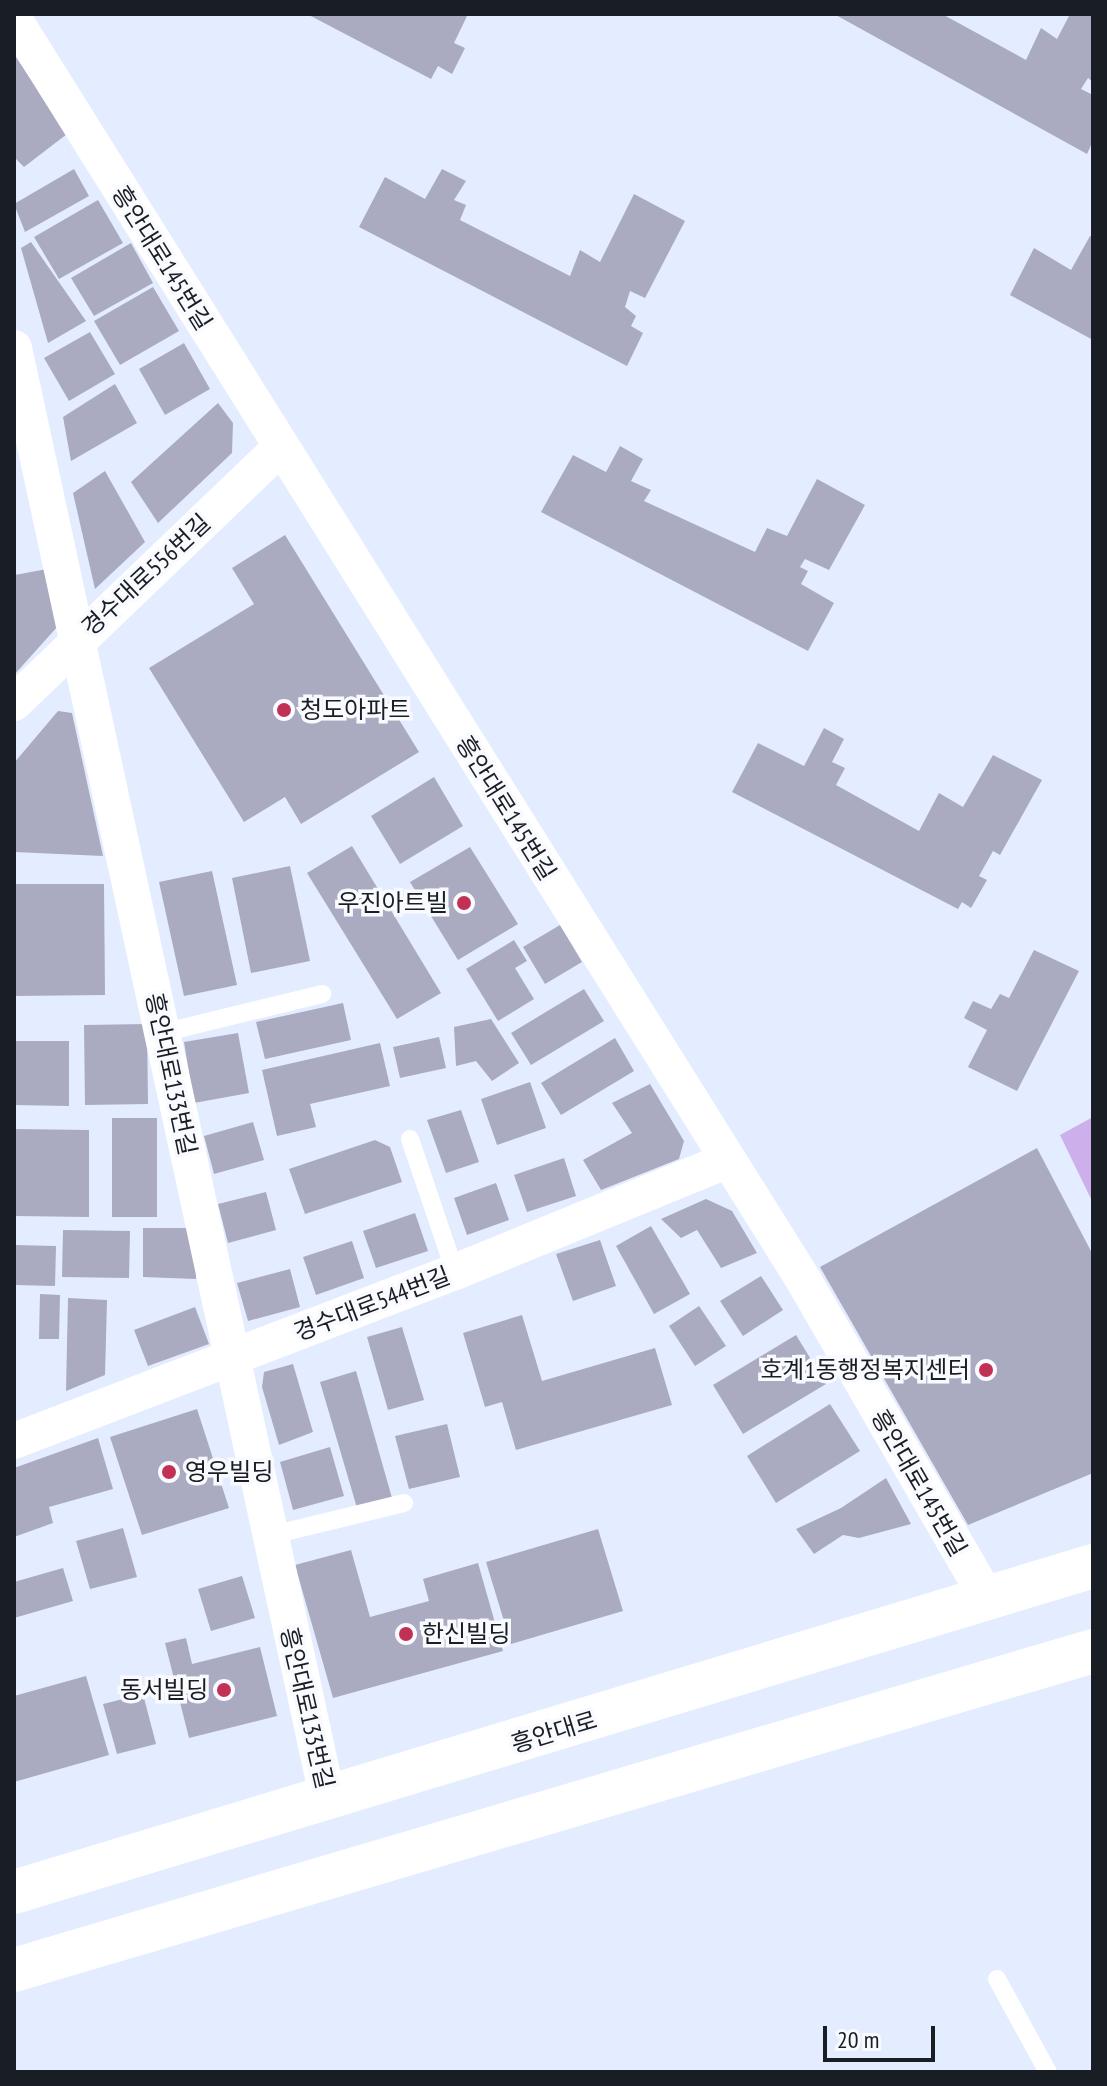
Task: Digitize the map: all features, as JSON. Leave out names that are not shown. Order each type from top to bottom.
[{"type":"main road","name":"흥안대로","points":[[14,1892],[989,1601],[1093,1566]]},
{"type":"main road","points":[[14,1970],[1093,1651]]},
{"type":"street","name":"흥안대로145번길","points":[[14,19],[279,449],[804,1281],[989,1601]]},
{"type":"street","name":"흥안대로133번길","points":[[14,348],[268,1536],[328,1800]]},
{"type":"street","name":"경수대로556번길","points":[[14,703],[77,639],[279,449]]},
{"type":"street","name":"경수대로544번길","points":[[14,1441],[455,1272],[728,1160]]},
{"type":"lane","points":[[162,1033],[322,994]]},
{"type":"lane","points":[[410,1139],[455,1272]]},
{"type":"lane","points":[[268,1536],[404,1503]]},
{"type":"lane","points":[[997,1979],[1048,2072]]},
{"type":"shaded area","points":[[1093,1117],[1093,1203],[1060,1135]]},
{"type":"building","points":[[307,14],[468,14],[454,43],[465,48],[452,74],[438,66],[431,79]]},
{"type":"building","points":[[834,14],[942,14],[1026,60],[1041,28],[1057,39],[1070,14],[1093,14],[1093,82],[1088,78],[1081,89],[1093,95],[1093,141],[1087,154]]},
{"type":"building","points":[[14,54],[67,134],[24,167],[14,157]]},
{"type":"building","points":[[74,169],[89,196],[25,232],[14,204]]},
{"type":"building","points":[[442,169],[466,181],[454,200],[466,205],[460,220],[570,276],[580,250],[600,262],[634,194],[685,221],[645,298],[630,291],[625,307],[636,316],[631,326],[643,333],[627,366],[359,227],[385,177],[425,199]]},
{"type":"building","points":[[98,200],[123,243],[59,279],[34,237]]},
{"type":"building","points":[[1090,236],[1093,237],[1093,340],[1010,295],[1034,248],[1071,270]]},
{"type":"building","points":[[31,242],[86,321],[48,343],[21,248]]},
{"type":"building","points":[[131,243],[153,283],[94,316],[71,278]]},
{"type":"building","points":[[153,287],[179,331],[120,365],[94,321]]},
{"type":"building","points":[[90,332],[115,374],[69,401],[44,358]]},
{"type":"building","points":[[184,343],[210,389],[165,415],[139,369]]},
{"type":"building","points":[[115,384],[137,423],[71,461],[63,417]]},
{"type":"building","points":[[218,403],[233,423],[232,453],[158,523],[131,482]]},
{"type":"building","points":[[620,446],[643,459],[631,481],[651,490],[644,501],[755,552],[767,528],[787,536],[817,479],[865,505],[829,570],[805,559],[800,567],[808,571],[801,584],[834,603],[808,651],[541,512],[573,455],[606,472]]},
{"type":"building","points":[[105,471],[145,542],[95,589],[73,493]]},
{"type":"building","name":"청도아파트","points":[[285,535],[419,752],[301,824],[285,797],[244,822],[149,668],[254,604],[232,568]]},
{"type":"building","points":[[47,569],[58,626],[14,675],[15,575]]},
{"type":"building","points":[[58,711],[72,713],[103,856],[14,852],[14,763]]},
{"type":"building","points":[[824,728],[844,739],[832,762],[845,768],[836,785],[919,831],[939,793],[963,807],[993,755],[1042,780],[1000,855],[993,851],[979,876],[987,880],[971,908],[962,902],[958,909],[732,792],[758,743],[804,766]]},
{"type":"building","points":[[434,777],[463,826],[400,864],[371,816]]},
{"type":"building","points":[[352,846],[441,993],[397,1019],[307,873]]},
{"type":"building","name":"우진아트빌","points":[[470,847],[518,924],[458,960],[410,882]]},
{"type":"building","points":[[290,866],[310,961],[251,973],[232,878]]},
{"type":"building","points":[[212,871],[237,985],[184,996],[159,882]]},
{"type":"building","points":[[14,884],[104,884],[105,995],[14,996]]},
{"type":"building","points":[[560,925],[582,962],[545,984],[523,947]]},
{"type":"building","points":[[514,940],[527,961],[515,968],[534,999],[498,1021],[466,969]]},
{"type":"building","points":[[1034,950],[1079,971],[1017,1091],[968,1067],[987,1030],[964,1018],[973,1001],[991,1009],[1000,994],[1009,998]]},
{"type":"building","points":[[584,989],[604,1021],[531,1065],[511,1033]]},
{"type":"building","points":[[343,1003],[351,1040],[265,1059],[256,1022]]},
{"type":"building","points":[[491,1019],[519,1063],[492,1081],[476,1061],[456,1066],[454,1027]]},
{"type":"building","points":[[147,1024],[148,1104],[85,1105],[84,1025]]},
{"type":"building","points":[[238,1033],[249,1093],[194,1103],[184,1042]]},
{"type":"building","points":[[439,1037],[446,1068],[400,1078],[393,1047]]},
{"type":"building","points":[[615,1038],[634,1071],[561,1115],[541,1083]]},
{"type":"building","points":[[14,1041],[69,1041],[69,1106],[14,1105]]},
{"type":"building","points":[[380,1043],[390,1086],[310,1104],[316,1127],[277,1136],[262,1070]]},
{"type":"building","points":[[530,1082],[546,1128],[497,1145],[481,1099]]},
{"type":"building","points":[[650,1084],[684,1141],[679,1159],[601,1190],[583,1160],[632,1133],[612,1103]]},
{"type":"building","points":[[461,1110],[479,1162],[446,1173],[427,1120]]},
{"type":"building","points":[[112,1118],[157,1118],[157,1217],[112,1217]]},
{"type":"building","points":[[253,1122],[264,1160],[214,1174],[204,1136]]},
{"type":"building","points":[[14,1129],[89,1130],[89,1217],[14,1216]]},
{"type":"building","points":[[375,1140],[390,1147],[402,1182],[305,1214],[289,1169]]},
{"type":"building","name":"호계1동행정복지센터","points":[[1037,1148],[1093,1255],[1093,1473],[968,1525],[820,1267]]},
{"type":"building","points":[[564,1158],[576,1196],[527,1212],[514,1175]]},
{"type":"building","points":[[496,1183],[509,1220],[467,1235],[454,1198]]},
{"type":"building","points":[[266,1192],[276,1230],[228,1243],[218,1204]]},
{"type":"building","points":[[706,1199],[732,1211],[757,1253],[721,1268],[697,1230],[681,1238],[661,1219]]},
{"type":"building","points":[[415,1213],[428,1251],[376,1268],[363,1231]]},
{"type":"building","points":[[651,1226],[690,1294],[654,1314],[616,1246]]},
{"type":"building","points":[[143,1228],[197,1228],[196,1279],[143,1277]]},
{"type":"building","points":[[63,1230],[130,1231],[129,1278],[62,1277]]},
{"type":"building","points":[[600,1240],[616,1286],[573,1301],[556,1254]]},
{"type":"building","points":[[352,1241],[364,1278],[316,1295],[303,1257]]},
{"type":"building","points":[[14,1245],[56,1246],[55,1286],[14,1285]]},
{"type":"building","points":[[290,1269],[300,1307],[248,1321],[237,1283]]},
{"type":"building","points":[[761,1276],[783,1310],[743,1336],[720,1301]]},
{"type":"building","points":[[40,1294],[60,1295],[59,1339],[39,1339]]},
{"type":"building","points":[[68,1298],[107,1300],[105,1375],[66,1391]]},
{"type":"building","points":[[699,1306],[726,1346],[695,1366],[669,1326]]},
{"type":"building","points":[[195,1307],[209,1344],[148,1366],[134,1330]]},
{"type":"building","points":[[522,1315],[542,1381],[655,1348],[672,1405],[516,1450],[502,1402],[485,1407],[463,1333]]},
{"type":"building","points":[[402,1327],[424,1400],[388,1410],[367,1337]]},
{"type":"building","points":[[796,1335],[826,1384],[743,1434],[713,1385]]},
{"type":"building","points":[[293,1364],[313,1432],[279,1445],[262,1387],[264,1372]]},
{"type":"building","points":[[356,1371],[392,1498],[357,1508],[320,1382]]},
{"type":"building","points":[[830,1404],[860,1451],[776,1503],[747,1456]]},
{"type":"building","name":"영우빌딩","points":[[197,1409],[229,1508],[142,1535],[110,1437]]},
{"type":"building","points":[[447,1424],[460,1477],[409,1489],[395,1436]]},
{"type":"building","points":[[98,1438],[113,1489],[49,1507],[53,1523],[14,1537],[14,1468]]},
{"type":"building","points":[[330,1447],[344,1496],[293,1510],[280,1462]]},
{"type":"building","points":[[886,1478],[911,1524],[859,1538],[843,1535],[814,1554],[796,1529],[841,1508]]},
{"type":"building","points":[[123,1528],[137,1577],[90,1589],[76,1541]]},
{"type":"building","points":[[598,1529],[623,1611],[511,1644],[486,1562]]},
{"type":"building","name":"한신빌딩","points":[[351,1550],[370,1617],[429,1601],[423,1579],[478,1563],[503,1651],[333,1698],[295,1565]]},
{"type":"building","points":[[63,1568],[73,1601],[14,1618],[14,1582]]},
{"type":"building","points":[[242,1576],[255,1618],[211,1631],[198,1589]]},
{"type":"building","name":"동서빌딩","points":[[186,1638],[192,1664],[260,1647],[277,1716],[189,1738],[165,1643]]},
{"type":"building","points":[[86,1676],[109,1755],[14,1782],[14,1696]]},
{"type":"building","points":[[143,1694],[156,1744],[117,1754],[103,1704]]},
{"type":"place","name":"청도아파트","points":[[284,710]]},
{"type":"place","name":"우진아트빌","points":[[464,903]]},
{"type":"place","name":"호계1동행정복지센터","points":[[986,1370]]},
{"type":"place","name":"영우빌딩","points":[[169,1472]]},
{"type":"place","name":"한신빌딩","points":[[406,1634]]},
{"type":"place","name":"동서빌딩","points":[[224,1690]]}]
